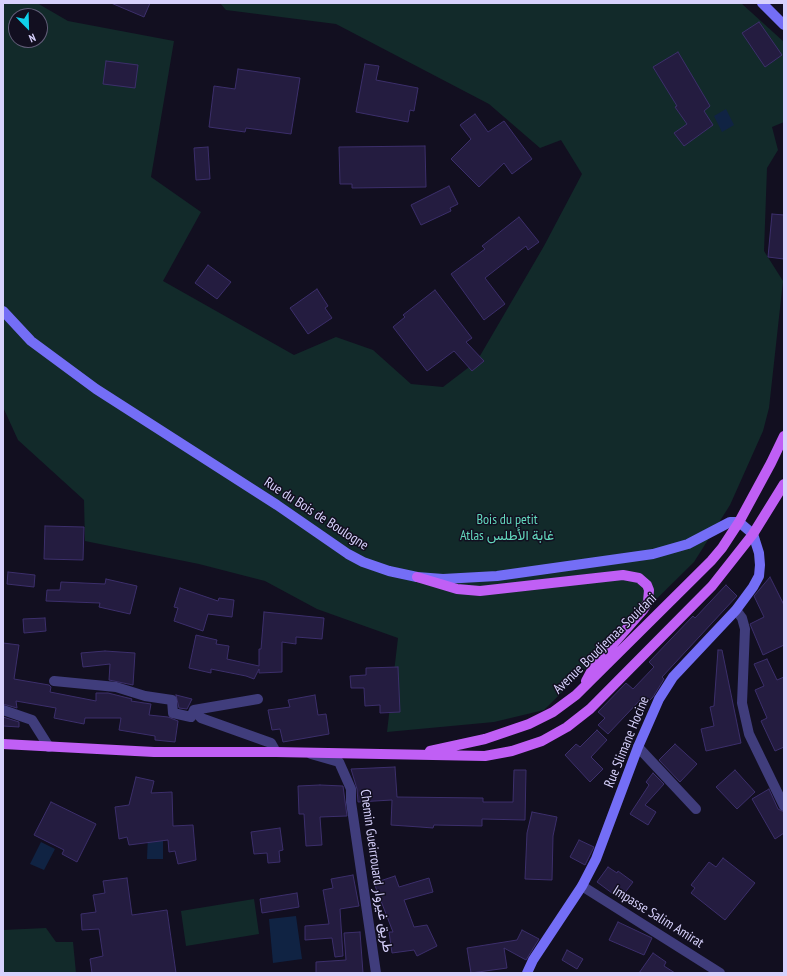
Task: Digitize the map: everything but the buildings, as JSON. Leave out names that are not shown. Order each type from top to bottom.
[{"type":"main road","name":"Avenue Boudjemaa Souidani","points":[[412,754],[485,740],[529,724],[553,712],[582,689],[711,561],[738,522],[781,448],[784,436]]},
{"type":"main road","points":[[3,744],[154,752],[276,752],[485,756],[512,751],[542,741],[567,727],[590,708],[712,586],[753,534],[784,484]]},
{"type":"main road","points":[[416,577],[456,589],[480,591],[628,575],[643,581],[649,590],[648,602],[643,610],[594,666],[582,689]]},
{"type":"street","points":[[762,3],[780,17],[784,26]]},
{"type":"street","name":"Rue du Bois de Boulogne","points":[[3,311],[31,341],[96,389],[277,505],[348,554],[363,562],[389,571],[416,577],[443,579],[497,576],[633,558],[672,550],[706,536],[725,524],[738,522]]},
{"type":"street","points":[[738,522],[753,534]]},
{"type":"street","name":"Rue Slimane Hocine","points":[[527,973],[533,960],[582,886],[596,859],[638,747],[659,699],[673,677],[736,610],[753,587],[758,576],[759,553],[753,534]]},
{"type":"street","points":[[736,610],[742,618],[745,629],[742,703],[749,734],[784,806]]},
{"type":"street","points":[[54,681],[116,687],[145,696],[172,700],[173,713],[191,717],[194,710]]},
{"type":"street","points":[[194,710],[258,698]]},
{"type":"street","points":[[3,710],[32,720],[49,747]]},
{"type":"street","points":[[194,710],[201,718],[271,743],[276,752]]},
{"type":"street","points":[[638,747],[696,809]]},
{"type":"street","name":"Chemin Gueirrouard طريق غيروار","points":[[306,753],[339,762],[351,789],[351,802],[376,973]]},
{"type":"street","name":"Impasse Salim Amirat","points":[[582,886],[720,973]]},
{"type":"green space","name":"Bois du petit Atlas غابة الأطلس","points":[[3,3],[37,3],[46,8],[8,8],[8,48],[48,48],[48,9],[68,21],[174,41],[151,177],[201,212],[163,281],[294,355],[336,337],[373,350],[411,384],[443,387],[477,361],[544,246],[582,174],[561,140],[540,148],[489,104],[336,24],[226,10],[220,3],[741,3],[784,42],[784,122],[772,127],[778,150],[767,168],[764,251],[783,281],[769,408],[763,431],[730,505],[694,562],[544,710],[494,722],[387,732],[398,638],[317,609],[265,581],[199,564],[85,541],[84,500],[18,440],[3,407]]},
{"type":"green space","points":[[254,899],[259,934],[186,946],[181,911]]},
{"type":"green space","points":[[46,928],[56,942],[73,942],[76,973],[3,973],[3,930]]},
{"type":"water","points":[[726,109],[734,125],[722,132],[714,116]]},
{"type":"water","points":[[148,834],[163,835],[163,859],[147,859]]},
{"type":"water","points":[[41,842],[55,849],[44,870],[30,864]]},
{"type":"water","points":[[296,916],[302,959],[273,963],[269,919]]}]
